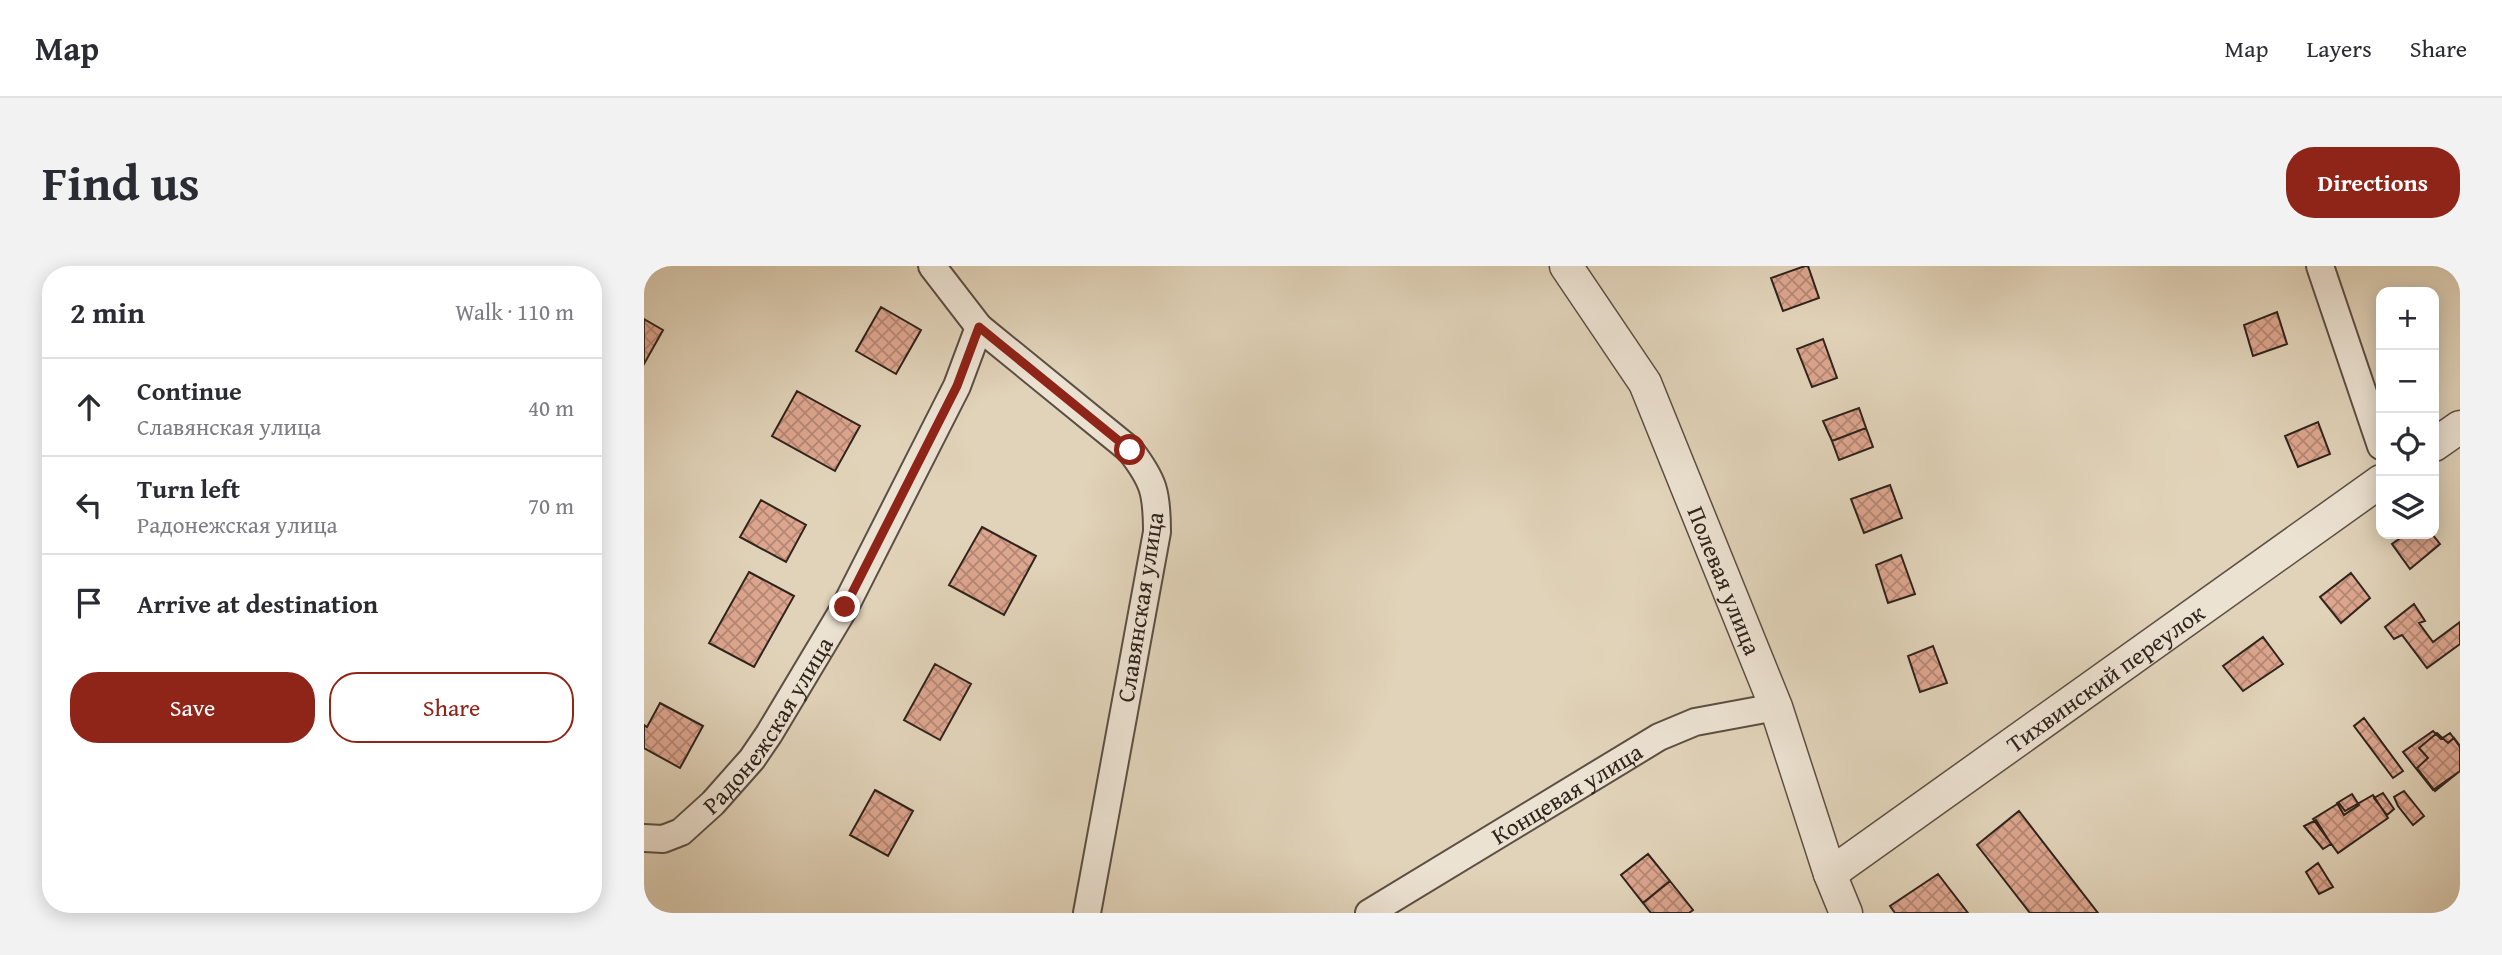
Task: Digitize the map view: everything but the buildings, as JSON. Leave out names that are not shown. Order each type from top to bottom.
[{"type":"street","name":"Славянская улица","points":[[932,266],[979,327],[1130,450],[1148,474],[1157,502],[1157,532],[1087,913]]},
{"type":"street","name":"Полевая улица","points":[[1566,266],[1645,383],[1776,707],[1830,874],[1846,913]]},
{"type":"street","points":[[2320,266],[2376,431]]},
{"type":"street","name":"Радонежская улица","points":[[653,838],[681,832],[713,803],[751,759],[787,705],[852,594],[957,386],[979,327]]},
{"type":"street","points":[[2439,442],[2460,427]]},
{"type":"street","name":"Тихвинский переулок","points":[[1830,874],[2376,485]]},
{"type":"street","name":"Концевая улица","points":[[1369,913],[1659,737],[1695,722],[1776,707]]},
{"type":"route","points":[[845,607],[957,386],[979,327],[1130,450]]}]
